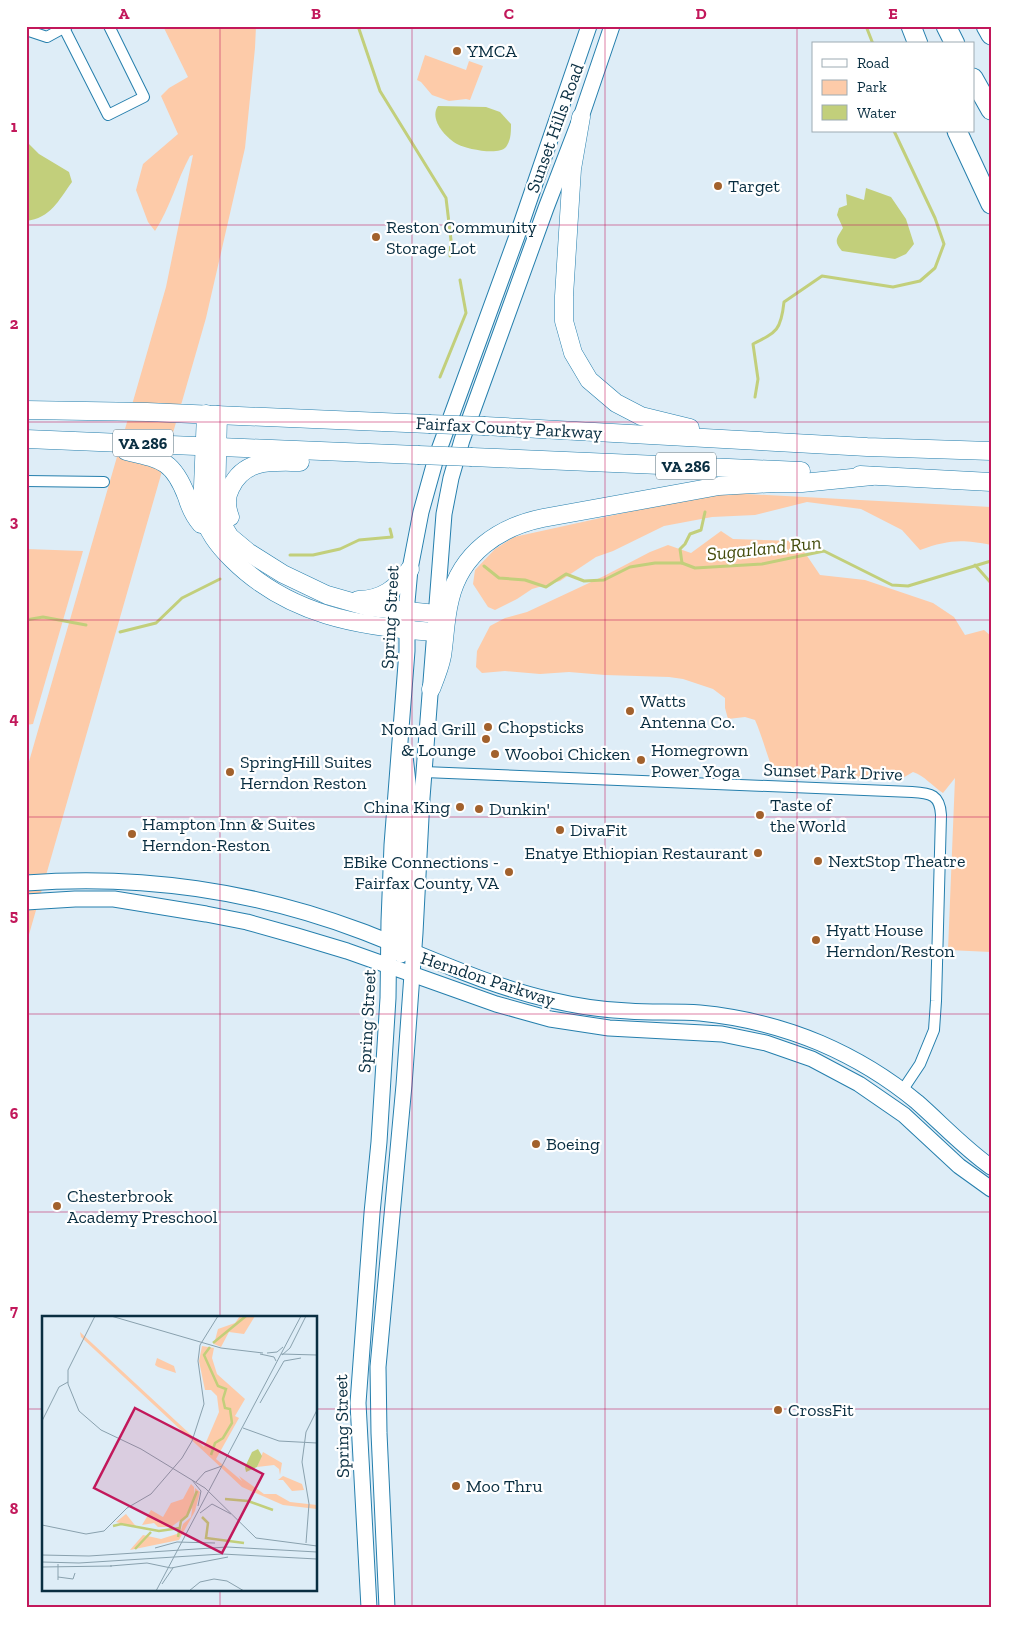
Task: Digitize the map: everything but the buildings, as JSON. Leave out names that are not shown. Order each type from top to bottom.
[{"type":"highway","points":[[910,26],[917,42]]},
{"type":"highway","points":[[946,26],[954,42]]},
{"type":"highway","points":[[986,26],[991,35]]},
{"type":"highway","points":[[974,80],[991,110]]},
{"type":"highway","points":[[581,117],[572,169],[564,310],[567,337],[578,363],[597,388],[616,403],[632,412],[667,423],[754,440]]},
{"type":"highway","points":[[957,132],[991,204]]},
{"type":"highway","name":"Fairfax County Parkway","points":[[26,410],[109,410],[485,426],[867,447],[991,451]]},
{"type":"highway","points":[[210,532],[202,511],[211,447],[212,415]]},
{"type":"highway","name":"Fairfax County Parkway","points":[[26,439],[818,472],[991,482]]},
{"type":"highway","points":[[81,441],[155,458],[168,465],[179,479],[196,518],[221,547],[238,565],[266,586],[288,599],[309,609],[340,619],[385,628],[435,632]]},
{"type":"highway","points":[[211,447],[218,518],[230,536],[240,546],[296,581],[340,599],[369,607],[436,614]]},
{"type":"highway","points":[[261,560],[235,526],[228,512],[227,498],[229,490],[238,475],[249,467],[262,463],[306,462],[361,453]]},
{"type":"highway","points":[[431,689],[442,659],[447,610],[457,578],[467,562],[482,546],[491,538],[509,528],[543,518],[719,486],[802,483],[872,476]]},
{"type":"highway","points":[[340,599],[366,600],[380,597],[403,580],[410,569]]},
{"type":"main road","name":"Sunset Hills Road","points":[[442,440],[517,236],[589,26]]},
{"type":"main road","name":"Sunset Hills Road","points":[[462,440],[581,117],[612,26]]},
{"type":"main road","name":"Spring Street","points":[[369,1608],[358,1402],[372,1212],[380,1135],[388,998],[400,970],[401,947],[394,813],[410,569],[425,492],[442,440]]},
{"type":"main road","name":"Spring Street","points":[[388,1608],[378,1424],[378,1367],[392,1227],[401,947],[424,772],[444,514],[453,469],[462,440]]},
{"type":"main road","name":"Herndon Parkway","points":[[26,883],[99,880],[142,882],[194,888],[243,897],[282,906],[359,930],[498,985],[558,1002],[624,1011],[699,1013],[772,1026],[805,1037],[840,1052],[874,1071],[902,1090],[960,1143],[991,1167]]},
{"type":"main road","name":"Herndon Parkway","points":[[26,902],[75,899],[114,900],[193,911],[288,933],[496,1004],[550,1020],[609,1028],[722,1034],[750,1039],[796,1053],[844,1075],[890,1104],[959,1166],[991,1189]]},
{"type":"street","points":[[26,30],[47,37],[66,27],[108,116],[144,97],[109,26]]},
{"type":"street","points":[[26,481],[104,482]]},
{"type":"street","name":"Sunset Park Drive","points":[[424,772],[912,792],[928,793],[934,796],[941,805],[941,815],[934,1030],[920,1064],[902,1090]]},
{"type":"green space","points":[[163,26],[256,26],[245,148],[206,318],[26,945],[26,772],[166,287],[193,155],[190,156],[185,165],[165,213],[155,231],[148,222],[136,190],[143,164],[178,134],[161,96],[169,88],[188,77]]},
{"type":"green space","points":[[425,55],[466,70],[469,61],[483,66],[470,100],[449,101],[432,95],[417,80]]},
{"type":"green space","points":[[728,493],[991,507],[991,545],[955,542],[939,544],[920,550],[902,530],[861,509],[807,502],[755,515],[712,517],[664,526],[613,551],[596,557],[560,581],[532,589],[495,610],[488,607],[473,584],[475,570],[495,549],[514,537],[637,510]]},
{"type":"green space","points":[[721,531],[733,539],[797,541],[820,575],[865,580],[933,603],[954,617],[965,635],[984,630],[991,636],[991,952],[948,950],[955,778],[943,793],[913,772],[901,779],[790,777],[775,775],[755,720],[745,717],[728,719],[725,698],[713,689],[683,679],[669,677],[569,672],[540,674],[505,671],[482,673],[476,667],[477,651],[490,626],[505,618],[527,612],[668,545],[691,553]]},
{"type":"green space","points":[[26,549],[83,551],[33,724],[26,725]]},
{"type":"water","points":[[438,106],[486,107],[500,112],[511,124],[508,144],[502,150],[490,151],[475,150],[457,144],[443,132],[437,122],[435,116]]},
{"type":"water","points":[[26,141],[39,154],[69,172],[72,182],[53,208],[42,216],[26,221]]},
{"type":"water","points":[[866,188],[891,197],[906,219],[914,244],[906,254],[895,259],[842,251],[839,248],[837,240],[843,228],[837,215],[839,208],[847,205],[846,194],[864,200]]},
{"type":"waterway","points":[[358,26],[380,91],[446,198],[451,240],[450,256]]},
{"type":"waterway","points":[[866,26],[872,42]]},
{"type":"waterway","points":[[755,397],[758,379],[753,344],[773,333],[776,329],[781,319],[784,302],[822,276],[893,287],[920,281],[935,268],[944,244],[935,218],[894,132]]},
{"type":"waterway","points":[[440,377],[466,313],[460,280]]},
{"type":"waterway","points":[[682,563],[680,549],[690,534],[701,530],[705,512]]},
{"type":"waterway","name":"Sugarland Run","points":[[290,555],[313,555],[340,549],[359,540],[392,537],[390,529]]},
{"type":"waterway","name":"Sugarland Run","points":[[484,566],[499,578],[525,580],[546,587],[566,574],[584,581],[604,580],[630,567],[655,563],[682,563],[695,568],[762,564],[824,551],[892,585],[908,586],[991,561]]},
{"type":"waterway","points":[[975,565],[991,583]]},
{"type":"waterway","name":"Sugarland Run","points":[[120,632],[156,623],[182,598],[220,579]]},
{"type":"waterway","name":"Sugarland Run","points":[[26,620],[43,617],[86,625]]},
{"type":"place","name":"YMCA","points":[[457,51]]},
{"type":"place","name":"Target","points":[[718,186]]},
{"type":"place","name":"Reston Community Storage Lot","points":[[376,237]]},
{"type":"place","name":"Watts Antenna Co.","points":[[630,711]]},
{"type":"place","name":"Chopsticks","points":[[488,727]]},
{"type":"place","name":"Nomad Grill & Lounge","points":[[486,739]]},
{"type":"place","name":"Wooboi Chicken","points":[[495,754]]},
{"type":"place","name":"Homegrown Power Yoga","points":[[641,760]]},
{"type":"place","name":"SpringHill Suites Herndon Reston","points":[[230,772]]},
{"type":"place","name":"China King","points":[[460,807]]},
{"type":"place","name":"Dunkin'","points":[[479,809]]},
{"type":"place","name":"Taste of the World","points":[[760,815]]},
{"type":"place","name":"DivaFit","points":[[560,830]]},
{"type":"place","name":"Hampton Inn & Suites Herndon-Reston","points":[[132,834]]},
{"type":"place","name":"Enatye Ethiopian Restaurant","points":[[758,853]]},
{"type":"place","name":"NextStop Theatre","points":[[818,861]]},
{"type":"place","name":"EBike Connections - Fairfax County, VA","points":[[509,872]]},
{"type":"place","name":"Hyatt House Herndon/Reston","points":[[816,940]]},
{"type":"place","name":"Boeing","points":[[536,1144]]},
{"type":"place","name":"Chesterbrook Academy Preschool","points":[[57,1206]]},
{"type":"place","name":"CrossFit","points":[[778,1410]]},
{"type":"place","name":"Moo Thru","points":[[456,1486]]}]
